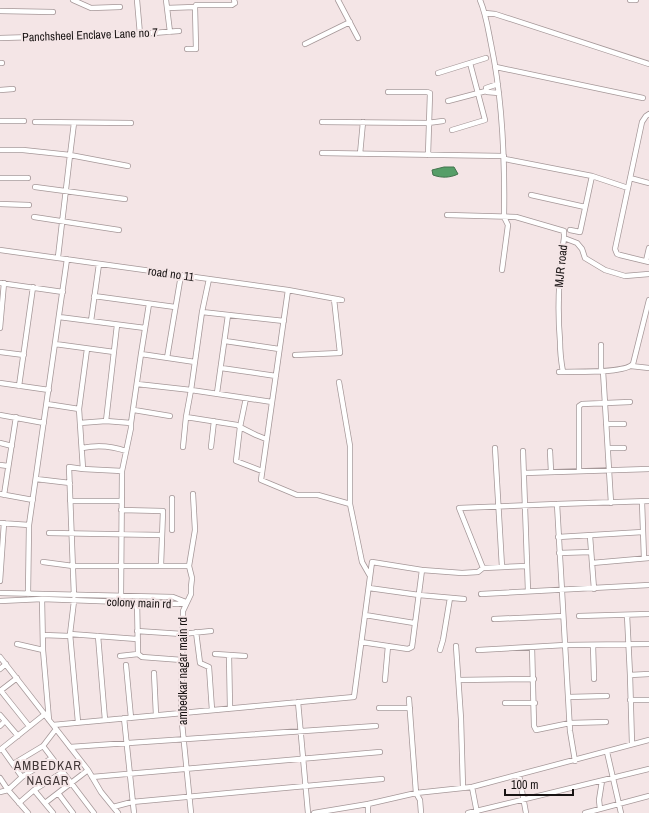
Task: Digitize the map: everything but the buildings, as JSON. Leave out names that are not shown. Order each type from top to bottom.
[{"type":"street","points":[[73,0],[91,8],[120,7]]},
{"type":"street","points":[[138,0],[140,34]]},
{"type":"street","points":[[166,0],[170,32]]},
{"type":"street","points":[[167,8],[194,7],[196,5],[232,5],[235,3],[234,0]]},
{"type":"street","points":[[338,0],[358,38]]},
{"type":"street","points":[[480,0],[485,13],[496,67],[505,157],[504,217],[508,225],[502,270]]},
{"type":"street","points":[[630,0],[636,0]]},
{"type":"street","points":[[187,50],[196,49],[194,7]]},
{"type":"street","points":[[0,11],[53,12]]},
{"type":"street","points":[[485,13],[495,14],[649,64]]},
{"type":"street","points":[[305,44],[350,22]]},
{"type":"street","name":"Panchsheel Enclave Lane no 7","points":[[0,38],[140,34],[179,31]]},
{"type":"street","points":[[438,73],[486,58]]},
{"type":"street","points":[[452,130],[485,120],[470,63]]},
{"type":"street","points":[[496,67],[643,98]]},
{"type":"street","points":[[486,91],[486,88],[498,84]]},
{"type":"street","points":[[0,90],[13,89]]},
{"type":"street","points":[[448,101],[478,92],[486,91],[499,93]]},
{"type":"street","points":[[388,92],[430,93],[428,155]]},
{"type":"street","points":[[649,114],[642,122],[615,246],[616,252],[620,255],[648,261],[649,248]]},
{"type":"street","points":[[0,121],[24,121]]},
{"type":"street","points":[[322,122],[428,123],[443,121]]},
{"type":"street","points":[[35,122],[131,123]]},
{"type":"street","points":[[360,154],[362,122]]},
{"type":"street","points":[[58,257],[74,123]]},
{"type":"street","points":[[0,150],[23,150],[70,155],[128,166]]},
{"type":"street","points":[[322,153],[505,157],[592,176],[628,188]]},
{"type":"street","points":[[570,230],[580,232],[592,176]]},
{"type":"street","points":[[0,178],[28,178]]},
{"type":"street","points":[[630,178],[649,183]]},
{"type":"street","points":[[35,186],[125,199]]},
{"type":"street","points":[[530,196],[585,207]]},
{"type":"street","points":[[0,204],[29,204]]},
{"type":"street","name":"MJR road","points":[[447,216],[516,217],[562,230],[564,233],[564,238],[558,296],[561,372],[602,371]]},
{"type":"street","points":[[34,217],[120,230]]},
{"type":"street","points":[[564,238],[577,243],[585,258],[605,270],[625,276],[649,274]]},
{"type":"street","name":"road no 11","points":[[0,250],[288,290],[342,300]]},
{"type":"street","points":[[28,594],[30,525],[67,259]]},
{"type":"street","points":[[91,321],[99,264]]},
{"type":"street","points":[[167,358],[181,275]]},
{"type":"street","points":[[183,447],[186,417],[192,390],[202,312],[208,279]]},
{"type":"street","points":[[0,328],[2,283],[63,292]]},
{"type":"street","points":[[19,386],[33,287]]},
{"type":"street","points":[[288,290],[261,480],[297,495],[318,495],[350,504]]},
{"type":"street","points":[[94,296],[175,307]]},
{"type":"street","points":[[295,355],[340,353],[334,299]]},
{"type":"street","points":[[631,366],[633,364],[649,300]]},
{"type":"street","points":[[121,596],[120,565],[122,471],[132,428],[131,423],[141,354],[150,304]]},
{"type":"street","points":[[202,312],[284,321]]},
{"type":"street","points":[[217,393],[228,315]]},
{"type":"street","points":[[59,317],[146,328]]},
{"type":"street","points":[[106,421],[117,325]]},
{"type":"street","points":[[225,341],[279,349]]},
{"type":"street","points":[[55,344],[114,352]]},
{"type":"street","points":[[601,345],[611,503]]},
{"type":"street","points":[[83,469],[80,409],[87,349]]},
{"type":"street","points":[[0,352],[24,355]]},
{"type":"street","points":[[141,354],[195,362]]},
{"type":"street","points":[[602,371],[625,369],[631,366],[649,368]]},
{"type":"street","points":[[221,368],[276,376]]},
{"type":"street","points":[[339,382],[350,446],[350,504],[362,562],[370,577]]},
{"type":"street","points":[[0,383],[49,390]]},
{"type":"street","points":[[137,384],[217,393],[272,402]]},
{"type":"street","points":[[246,398],[240,427],[236,461],[262,471]]},
{"type":"street","points":[[579,471],[579,406],[582,404],[630,402]]},
{"type":"street","points":[[47,404],[80,409]]},
{"type":"street","points":[[134,410],[170,416]]},
{"type":"street","points":[[0,415],[44,423]]},
{"type":"street","points":[[16,417],[2,495],[33,500]]},
{"type":"street","points":[[186,417],[238,424],[240,427],[266,439]]},
{"type":"street","points":[[80,423],[106,421],[131,423]]},
{"type":"street","points":[[211,447],[214,421]]},
{"type":"street","points":[[606,424],[624,424]]},
{"type":"street","points":[[0,443],[12,446]]},
{"type":"street","points":[[82,448],[105,446],[126,451]]},
{"type":"street","points":[[495,448],[502,567]]},
{"type":"street","points":[[608,448],[624,448]]},
{"type":"street","points":[[523,451],[528,591]]},
{"type":"street","points":[[550,451],[551,472]]},
{"type":"street","points":[[0,465],[8,466]]},
{"type":"street","points":[[78,722],[70,635],[76,599],[73,566],[69,467],[122,471]]},
{"type":"street","points":[[524,472],[649,470]]},
{"type":"street","points":[[36,479],[70,483]]},
{"type":"street","name":"ambedkar nagar main rd","points":[[191,813],[181,713],[183,611],[191,594],[192,587],[192,578],[189,566],[195,530],[193,494]]},
{"type":"street","points":[[172,498],[172,530]]},
{"type":"street","points":[[70,501],[121,501]]},
{"type":"street","points":[[483,568],[460,508],[649,501]]},
{"type":"street","points":[[592,563],[647,558],[643,532],[642,502]]},
{"type":"street","points":[[557,504],[568,698],[575,761]]},
{"type":"street","points":[[121,510],[172,511]]},
{"type":"street","points":[[161,565],[162,511]]},
{"type":"street","points":[[0,581],[2,523],[30,525]]},
{"type":"street","points":[[558,537],[643,532]]},
{"type":"street","points":[[49,533],[161,535]]},
{"type":"street","points":[[590,536],[594,589]]},
{"type":"street","points":[[560,553],[591,552]]},
{"type":"street","points":[[43,562],[73,566],[189,566]]},
{"type":"street","points":[[12,764],[43,746],[54,727],[78,722],[354,697],[372,562],[422,570],[462,573],[478,572],[483,568],[527,566]]},
{"type":"street","points":[[361,642],[408,650],[411,648],[422,570]]},
{"type":"street","points":[[481,594],[649,585]]},
{"type":"street","points":[[368,588],[464,600]]},
{"type":"street","name":"colony main rd","points":[[0,593],[28,594],[76,599],[121,596],[173,597],[186,602]]},
{"type":"street","points":[[6,593],[6,600]]},
{"type":"street","points":[[136,596],[138,602],[138,654]]},
{"type":"street","points":[[440,650],[450,598]]},
{"type":"street","points":[[42,599],[43,650],[49,720]]},
{"type":"street","name":"colony main rd","points":[[0,600],[76,599],[178,604],[186,602]]},
{"type":"street","points":[[579,616],[649,614]]},
{"type":"street","points":[[365,615],[414,623]]},
{"type":"street","points":[[627,615],[632,744]]},
{"type":"street","points":[[494,619],[563,616]]},
{"type":"street","points":[[137,631],[182,634],[211,632]]},
{"type":"street","points":[[196,632],[200,663],[210,667],[212,710]]},
{"type":"street","points":[[43,635],[98,636],[137,639]]},
{"type":"street","points":[[98,636],[105,720]]},
{"type":"street","points":[[17,644],[43,650]]},
{"type":"street","points":[[478,650],[565,645],[649,644]]},
{"type":"street","points":[[593,645],[594,679]]},
{"type":"street","points":[[385,680],[388,646]]},
{"type":"street","points":[[456,646],[459,680],[463,788]]},
{"type":"street","points":[[532,647],[535,703],[534,726],[536,730],[570,723],[606,722]]},
{"type":"street","points":[[120,656],[138,654],[142,657],[182,660]]},
{"type":"street","points":[[214,654],[245,656]]},
{"type":"street","points":[[230,655],[230,708]]},
{"type":"street","points":[[0,657],[88,770],[101,792],[118,813]]},
{"type":"street","points":[[0,669],[6,664]]},
{"type":"street","points":[[126,665],[131,718]]},
{"type":"street","points":[[154,673],[156,715]]},
{"type":"street","points":[[630,674],[649,674]]},
{"type":"street","points":[[16,678],[0,691],[29,726]]},
{"type":"street","points":[[459,680],[534,679]]},
{"type":"street","points":[[568,698],[607,696]]},
{"type":"street","points":[[409,699],[416,793],[420,800],[421,813]]},
{"type":"street","points":[[630,700],[649,700]]},
{"type":"street","points":[[298,702],[304,787],[308,813]]},
{"type":"street","points":[[505,703],[535,703]]},
{"type":"street","points":[[379,708],[410,708]]},
{"type":"street","points":[[22,777],[1,749],[45,714]]},
{"type":"street","points":[[0,715],[18,736]]},
{"type":"street","points":[[124,718],[134,813]]},
{"type":"street","points":[[0,726],[5,721]]},
{"type":"street","points":[[70,747],[376,726]]},
{"type":"street","points":[[314,813],[368,804],[416,793],[472,787],[575,761],[649,740]]},
{"type":"street","points":[[43,746],[94,813]]},
{"type":"street","points":[[92,777],[380,752]]},
{"type":"street","points":[[607,752],[621,813]]},
{"type":"street","points":[[0,792],[8,790],[22,777],[52,758]]},
{"type":"street","points":[[468,813],[649,769]]},
{"type":"street","points":[[45,803],[88,770]]},
{"type":"street","points":[[19,803],[34,790],[63,772]]},
{"type":"street","points":[[519,775],[526,813]]},
{"type":"street","points":[[0,778],[8,790],[28,813]]},
{"type":"street","points":[[113,807],[132,802],[382,779]]},
{"type":"street","points":[[600,809],[599,800],[602,781]]},
{"type":"street","points":[[472,787],[476,812]]},
{"type":"street","points":[[34,790],[53,813]]},
{"type":"street","points":[[58,793],[73,813]]},
{"type":"street","points":[[585,813],[649,796]]},
{"type":"street","points":[[368,804],[368,813]]},
{"type":"shaded area","points":[[444,167],[454,167],[458,174],[446,177],[433,175],[432,170]]},
{"type":"district","name":"AMBEDKAR NAGAR","points":[[48,772]]}]
